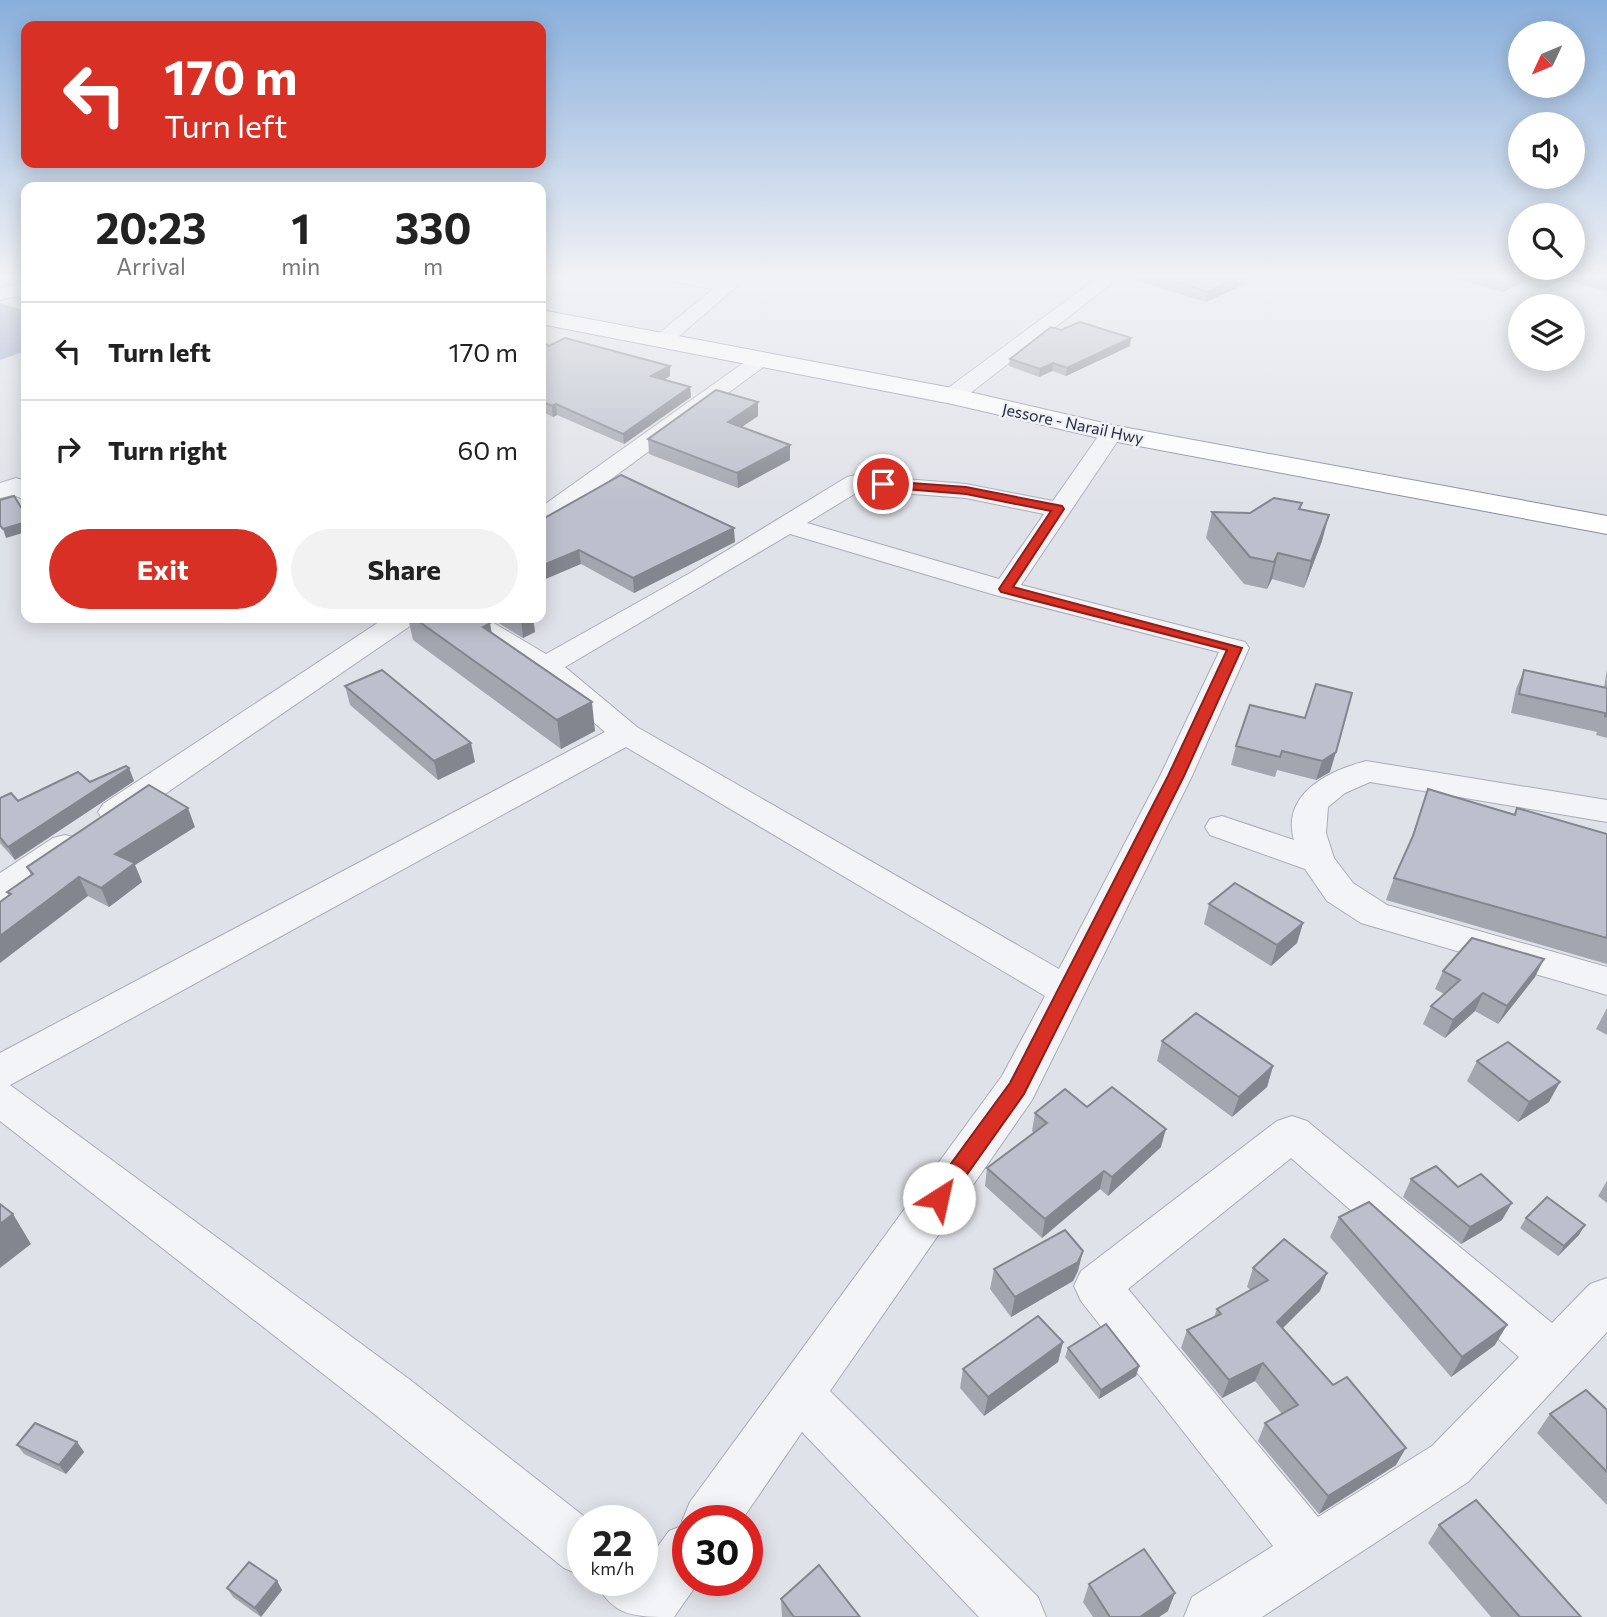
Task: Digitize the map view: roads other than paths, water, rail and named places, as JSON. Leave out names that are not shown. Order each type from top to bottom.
[{"type":"highway","name":"Jessore - Narail Hwy","points":[[734,352],[952,396],[1112,433],[1607,526]]},
{"type":"street","points":[[952,396],[1010,352]]},
{"type":"street","points":[[546,515],[763,358]]},
{"type":"street","points":[[1005,589],[1112,433]]},
{"type":"street","points":[[546,666],[856,482],[966,491],[1058,509]]},
{"type":"street","points":[[0,491],[16,485],[21,489]]},
{"type":"street","points":[[720,1505],[1017,1088],[1176,776],[1235,648],[1005,589],[787,525]]},
{"type":"street","points":[[0,890],[396,623]]},
{"type":"street","points":[[473,623],[546,666],[626,734],[1067,990]]},
{"type":"street","points":[[0,1072],[626,734]]},
{"type":"street","points":[[1607,811],[1366,771],[1333,786],[1312,803],[1308,833],[1317,861],[1340,892],[1374,914],[1607,981]]},
{"type":"street","points":[[1222,827],[1317,861]]},
{"type":"street","points":[[0,1098],[380,1388],[567,1536]]},
{"type":"street","points":[[1312,1552],[1097,1286],[1292,1133],[1553,1355]]},
{"type":"street","points":[[1212,1617],[1450,1464],[1607,1299]]},
{"type":"street","points":[[799,1394],[1018,1617]]},
{"type":"street","points":[[658,1593],[672,1573]]},
{"type":"street","points":[[642,1596],[651,1603],[656,1596]]},
{"type":"water","points":[[0,352],[21,352],[21,353],[0,360]]}]
